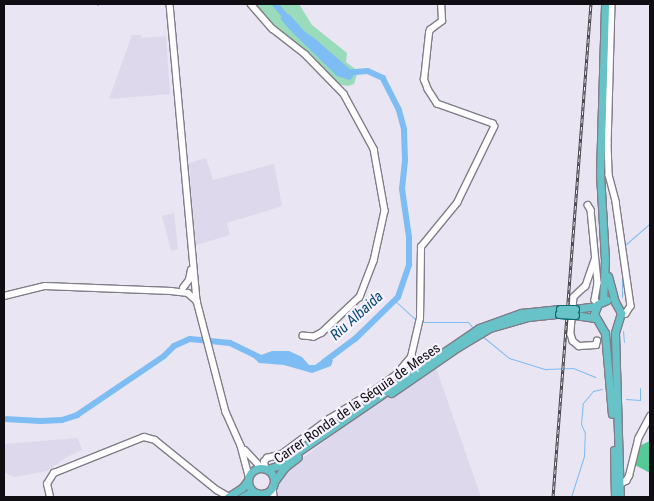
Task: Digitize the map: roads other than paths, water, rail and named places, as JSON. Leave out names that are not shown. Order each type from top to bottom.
[{"type":"main road","points":[[605,4],[600,174],[605,260],[615,302],[621,313],[616,324],[620,497]]},
{"type":"main road","points":[[595,318],[599,304],[605,260]]},
{"type":"main road","points":[[575,312],[599,304],[615,302]]},
{"type":"main road","points":[[456,345],[493,324],[528,312],[575,312],[595,318],[605,333],[612,407],[616,497]]},
{"type":"main road","points":[[602,326],[609,327],[616,324]]},
{"type":"main road","name":"Carrer Ronda de la Séquia de Meses","points":[[265,468],[277,466],[456,345]]},
{"type":"main road","name":"Carrer Ronda de la Séquia de Meses","points":[[273,485],[278,475],[292,461],[456,345]]},
{"type":"main road","points":[[228,497],[242,488],[256,469],[265,468],[272,473],[273,485],[267,493],[260,495],[248,494],[242,497]]},
{"type":"main road","points":[[248,478],[250,488],[260,495]]},
{"type":"street","points":[[170,4],[196,301],[230,424],[242,446],[265,468]]},
{"type":"street","points":[[251,4],[273,29],[313,61],[344,94],[372,143],[376,158],[385,218],[367,284],[358,300],[322,333],[314,337],[303,336]]},
{"type":"street","points":[[265,468],[264,462],[267,458],[282,454],[329,419],[371,393],[404,368],[413,351],[420,321],[421,247],[457,203],[494,127],[493,124],[437,104],[428,90],[424,80],[429,34],[443,19],[441,4]]},
{"type":"street","points":[[612,4],[608,143],[609,175],[616,202],[631,306],[626,314],[621,313]]},
{"type":"street","points":[[588,205],[591,210],[598,283],[595,300],[599,304]]},
{"type":"street","points":[[183,288],[189,280],[192,260]]},
{"type":"street","points":[[595,260],[586,286],[574,297],[571,334],[572,341],[578,346],[596,345],[598,341]]},
{"type":"street","points":[[4,296],[44,286],[188,293],[195,289]]},
{"type":"street","points":[[171,291],[189,287],[195,289]]},
{"type":"street","points":[[188,293],[196,301]]},
{"type":"street","points":[[620,484],[626,482],[629,476],[638,439],[650,416]]},
{"type":"street","points":[[50,497],[47,484],[54,473],[144,436],[155,440],[228,497]]},
{"type":"street","points":[[242,446],[248,478]]},
{"type":"street","points":[[273,485],[274,497]]},
{"type":"street","points":[[217,490],[220,497]]},
{"type":"water","points":[[289,14],[305,32],[352,71],[353,77],[350,80],[337,76],[289,29],[280,18]]},
{"type":"water","points":[[272,351],[289,351],[302,357],[309,365],[315,365],[328,356],[333,360],[331,366],[312,373],[284,365],[259,363],[251,355],[253,352],[261,355]]},
{"type":"waterway","name":"Riu Albaida","points":[[275,4],[290,22]]},
{"type":"waterway","name":"Riu Albaida","points":[[324,362],[355,339],[398,297],[409,265],[409,237],[402,189],[405,160],[404,129],[399,110],[383,78],[367,71],[345,73]]},
{"type":"waterway","points":[[625,245],[650,223]]},
{"type":"waterway","points":[[622,262],[622,297]]},
{"type":"waterway","points":[[394,300],[416,320]]},
{"type":"waterway","points":[[422,322],[468,322],[473,328]]},
{"type":"waterway","points":[[623,331],[624,342]]},
{"type":"waterway","points":[[482,336],[509,358],[546,369],[573,368],[595,377]]},
{"type":"waterway","name":"Riu Albaida","points":[[4,419],[62,420],[77,415],[164,356],[174,346],[190,339],[230,343],[259,357]]},
{"type":"waterway","points":[[626,399],[640,400],[640,388]]},
{"type":"waterway","points":[[571,497],[584,456],[585,433],[581,424],[583,403],[593,391],[602,389]]},
{"type":"railway","points":[[553,497],[591,4]]}]
